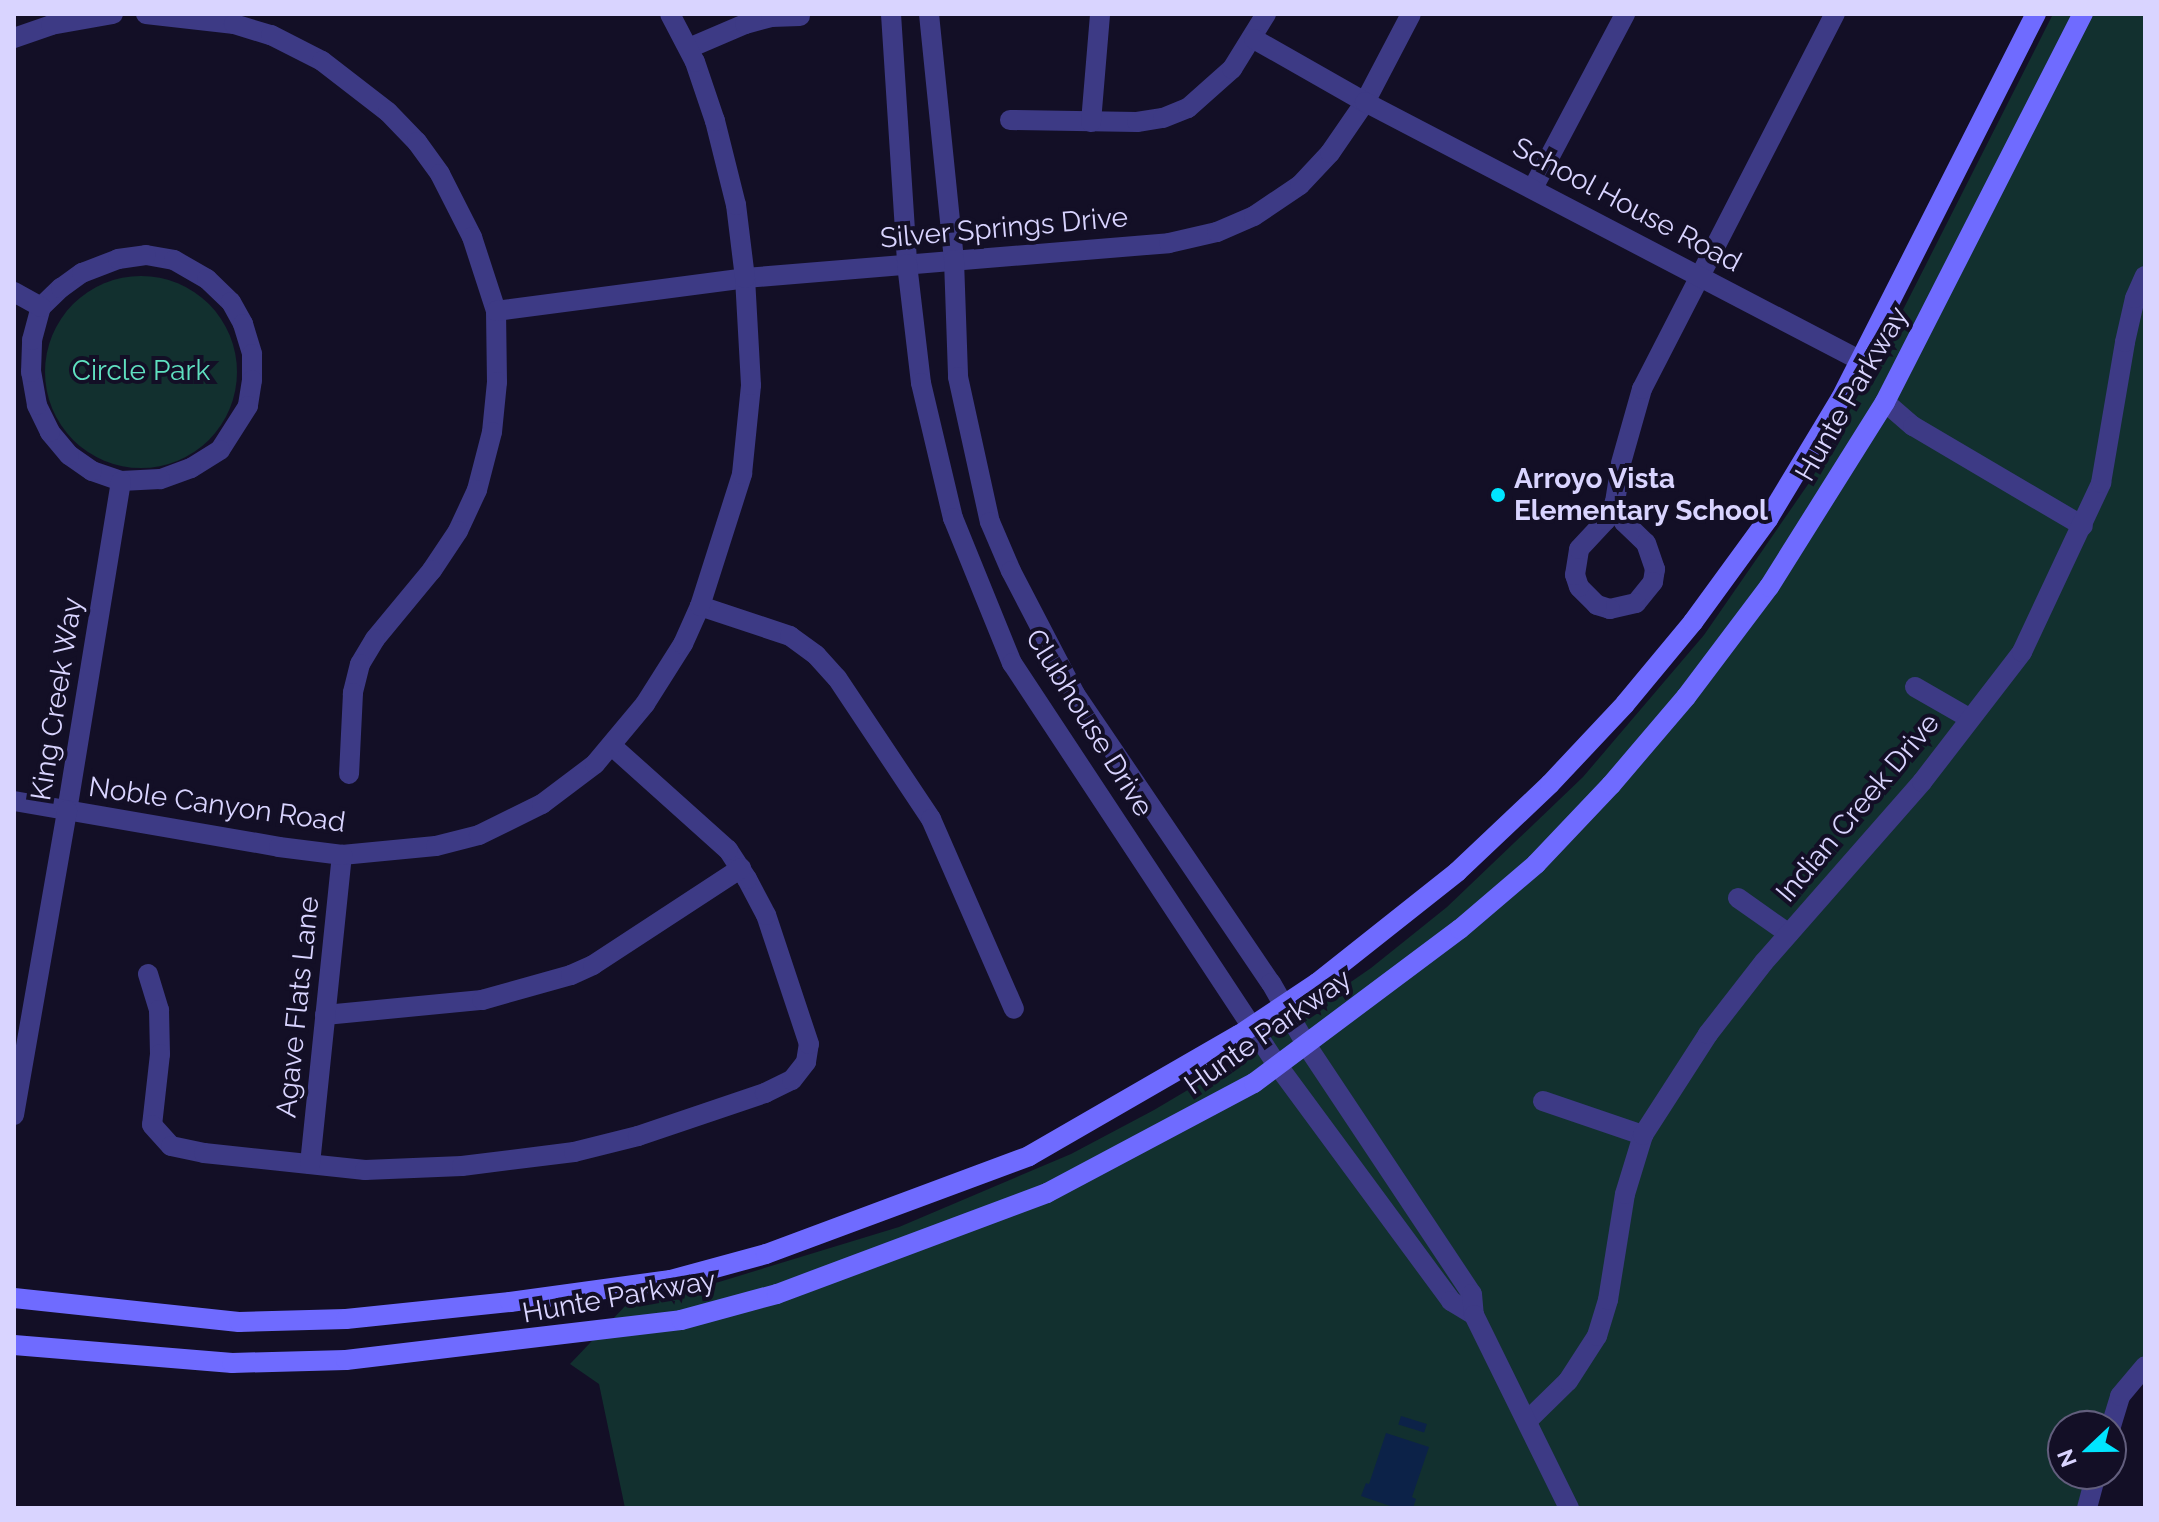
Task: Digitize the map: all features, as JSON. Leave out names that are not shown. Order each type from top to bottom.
[{"type":"main road","name":"Hunte Parkway","points":[[14,1298],[255,1322],[376,1316],[671,1280],[766,1254],[1029,1156],[1253,1026],[1317,983],[1457,872],[1550,784],[1625,704],[1693,622],[1768,519],[1861,361],[2036,14]]},
{"type":"main road","name":"Hunte Parkway","points":[[14,1345],[232,1363],[346,1360],[517,1342],[681,1320],[777,1294],[1047,1193],[1181,1125],[1278,1066],[1482,910],[1536,864],[1611,785],[1686,697],[1769,587],[1885,402],[2083,14]]},
{"type":"street","points":[[14,38],[51,25],[113,14]]},
{"type":"street","points":[[146,14],[234,24],[271,35],[322,61],[388,112],[417,142],[440,174],[472,237],[496,311],[497,382],[492,432],[477,490],[458,531],[432,570],[375,639],[360,664],[353,693],[349,774]]},
{"type":"street","name":"Noble Canyon Road","points":[[14,801],[342,855],[436,846],[479,835],[542,804],[577,780],[612,746],[670,666],[700,606],[742,474],[749,426],[751,385],[745,278],[730,177],[715,121],[689,48],[670,14]]},
{"type":"street","name":"Clubhouse Drive","points":[[891,14],[907,264],[921,383],[953,518],[1012,663],[1278,1066],[1451,1301],[1474,1315]]},
{"type":"street","name":"Clubhouse Drive","points":[[929,14],[954,260],[958,377],[990,522],[1011,571],[1075,694],[1271,983],[1307,1046],[1472,1294],[1474,1315],[1569,1508]]},
{"type":"street","points":[[1091,122],[1100,14]]},
{"type":"street","points":[[1010,120],[1137,122],[1163,118],[1188,108],[1232,69],[1254,39],[1266,14]]},
{"type":"street","name":"Silver Springs Drive","points":[[496,311],[745,278],[1169,243],[1217,232],[1254,216],[1300,185],[1330,153],[1365,102],[1411,14]]},
{"type":"street","points":[[1533,188],[1625,14]]},
{"type":"street","points":[[1615,502],[1624,522],[1646,543],[1655,569],[1646,594],[1636,603],[1610,609],[1597,605],[1579,587],[1575,561],[1579,549],[1606,520],[1615,502],[1621,463],[1642,389],[1835,14]]},
{"type":"street","points":[[689,48],[745,24],[771,17],[800,16]]},
{"type":"street","name":"School House Road","points":[[1254,39],[1365,102],[1861,361]]},
{"type":"street","points":[[146,255],[174,260],[207,279],[231,302],[243,324],[252,354],[248,406],[220,450],[191,468],[160,479],[121,481],[92,471],[69,455],[50,432],[37,405],[31,372],[32,340],[41,307],[82,273],[118,259],[146,255]]},
{"type":"street","name":"Indian Creek Drive","points":[[1527,1421],[1568,1381],[1597,1336],[1608,1300],[1625,1194],[1643,1135],[1708,1034],[1789,934],[1922,782],[2022,652],[2083,526],[2105,471],[2125,342],[2135,298],[2145,276]]},
{"type":"street","points":[[14,292],[41,307]]},
{"type":"street","points":[[1885,402],[1913,426],[2083,526]]},
{"type":"street","name":"King Creek Way","points":[[14,1115],[121,481]]},
{"type":"street","points":[[700,606],[790,636],[816,655],[837,678],[931,819],[1014,1009]]},
{"type":"street","name":"Indian Creek Drive","points":[[1915,687],[1969,718]]},
{"type":"street","points":[[148,974],[159,1010],[160,1054],[152,1125],[161,1139],[171,1146],[204,1153],[391,1170],[455,1167],[574,1152],[638,1136],[765,1093],[792,1080],[806,1062],[809,1044],[766,915],[741,868],[728,850],[612,746]]},
{"type":"street","name":"Agave Flats Lane","points":[[310,1164],[342,855]]},
{"type":"street","points":[[325,1015],[482,1000],[557,980],[593,965],[741,868]]},
{"type":"street","name":"Indian Creek Drive","points":[[1738,898],[1789,934]]},
{"type":"street","points":[[1543,1101],[1643,1135]]},
{"type":"street","points":[[2116,1410],[2120,1396],[2145,1366]]},
{"type":"green space","points":[[2053,14],[2145,14],[2145,1360],[2115,1410],[2047,1410],[2047,1490],[2088,1490],[2083,1508],[625,1508],[599,1384],[570,1364],[628,1303],[719,1282],[899,1227],[1071,1154],[1235,1062],[1371,968],[1447,907],[1583,777],[1704,635],[1811,480],[1874,367]]},
{"type":"green space","name":"Circle Park","points":[[141,276],[178,284],[209,304],[229,335],[237,372],[229,409],[209,440],[178,460],[141,468],[104,460],[73,440],[53,409],[45,372],[53,335],[73,304],[104,284]]},
{"type":"water","points":[[1401,1416],[1427,1424],[1424,1433],[1398,1425]]},
{"type":"water","points":[[1386,1433],[1429,1447],[1412,1497],[1416,1499],[1413,1508],[1396,1508],[1361,1496],[1366,1483],[1369,1484]]},
{"type":"place","name":"Arroyo Vista Elementary School","points":[[1498,495]]}]
